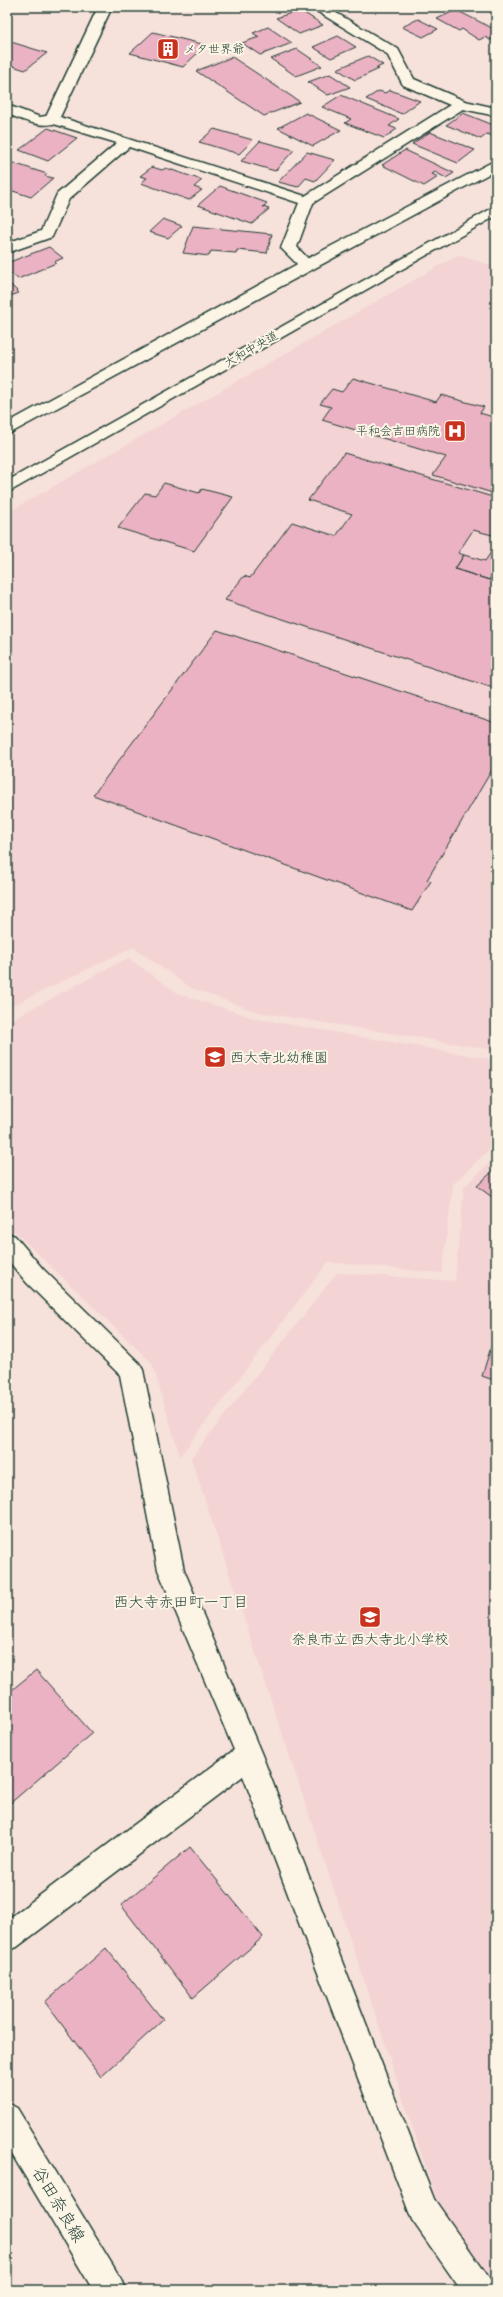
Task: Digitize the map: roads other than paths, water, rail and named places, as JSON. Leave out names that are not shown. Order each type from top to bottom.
[{"type":"street","points":[[52,119],[105,7]]},
{"type":"street","points":[[317,7],[393,52],[408,82],[461,104],[496,112]]},
{"type":"street","points":[[306,265],[289,248],[307,201],[461,104]]},
{"type":"street","points":[[7,109],[39,121],[52,119],[307,201]]},
{"type":"street","points":[[7,248],[48,234],[62,197],[127,142]]},
{"type":"street","points":[[7,430],[306,265],[496,164]]},
{"type":"street","name":"大和中央道","points":[[7,488],[496,210]]},
{"type":"street","points":[[7,1243],[35,1276],[130,1370],[171,1570],[249,1755],[423,2209],[479,2290]]},
{"type":"street","points":[[7,1937],[249,1755]]},
{"type":"street","name":"谷田奈良線","points":[[7,2118],[110,2290]]},
{"type":"place","name":"メタ世界爺","points":[[168,49]]},
{"type":"place","name":"平和会吉田病院","points":[[455,431]]},
{"type":"place","name":"西大寺北幼稚園","points":[[215,1057]]},
{"type":"place","name":"奈良市立 西大寺北小学校","points":[[370,1617]]},
{"type":"district","name":"西大寺赤田町一丁目","points":[[181,1602]]}]
